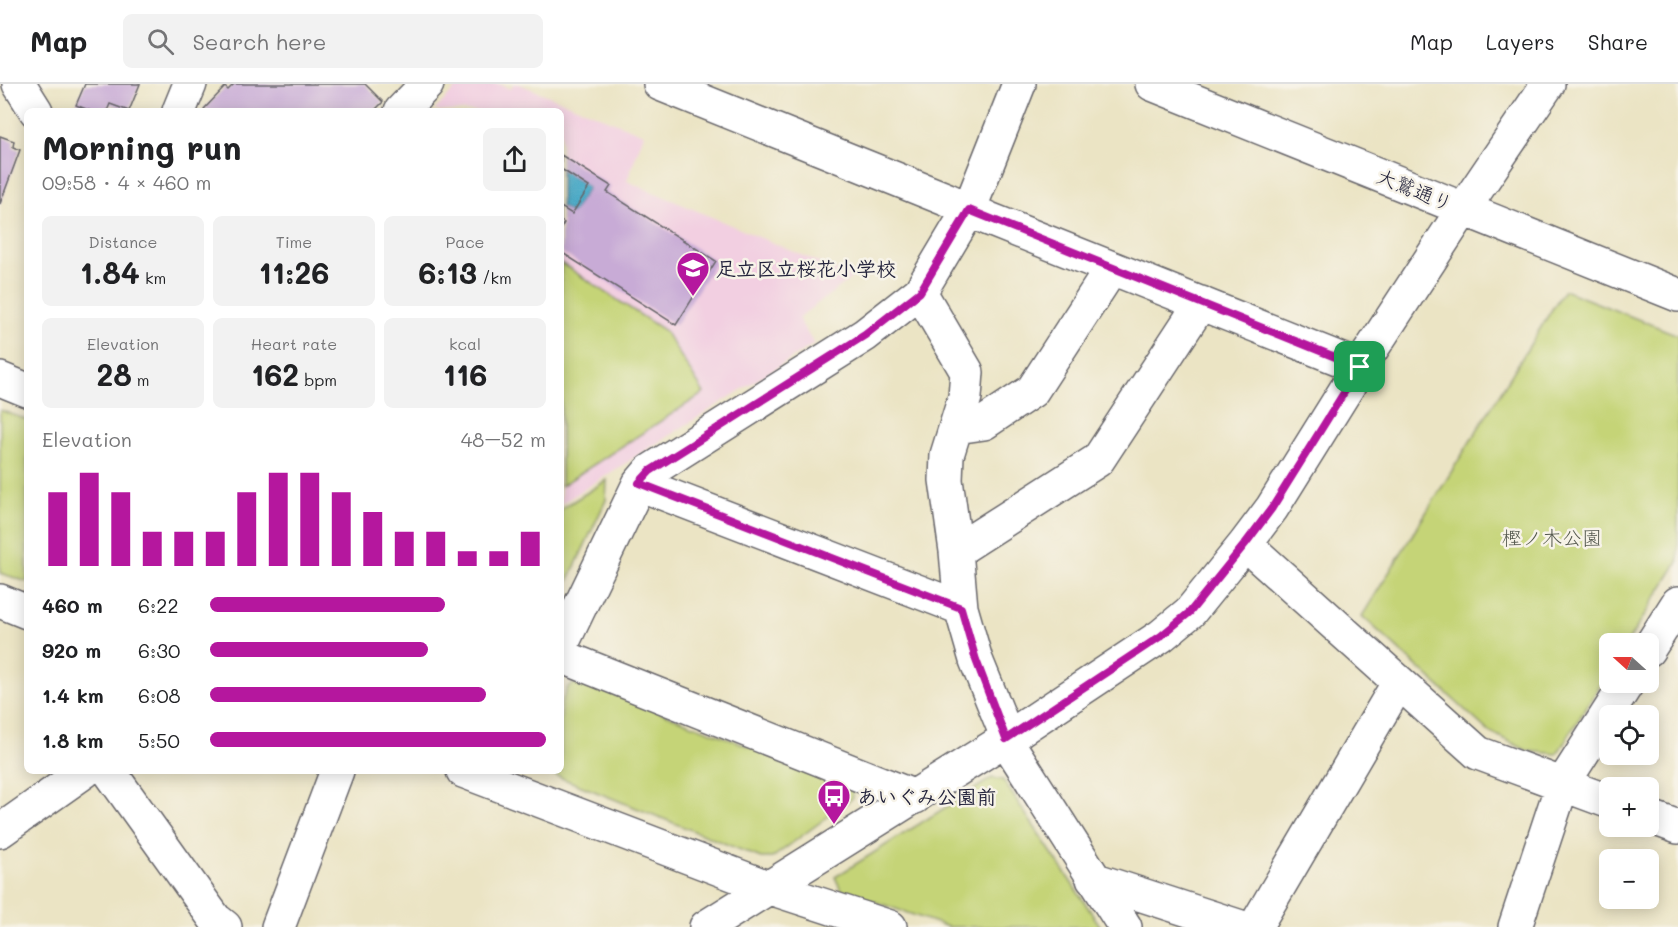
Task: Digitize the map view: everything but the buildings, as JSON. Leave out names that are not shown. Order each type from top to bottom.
[{"type":"street","points":[[19,84],[34,108]]},
{"type":"street","points":[[180,108],[190,84]]},
{"type":"street","points":[[404,108],[427,84]]},
{"type":"street","points":[[660,84],[1360,367]]},
{"type":"street","points":[[564,640],[639,483],[650,471],[865,335],[920,292],[969,210],[1019,84]]},
{"type":"street","name":"大鷲通り","points":[[1152,84],[1678,295]]},
{"type":"street","points":[[706,927],[1006,739],[1161,636],[1190,612],[1272,508],[1360,367],[1548,84]]},
{"type":"street","points":[[956,427],[984,423],[1032,391],[1112,268]]},
{"type":"street","points":[[920,292],[967,372],[965,397],[947,455],[946,480],[961,608],[976,660],[1006,739],[1125,927]]},
{"type":"street","points":[[956,550],[1098,460],[1201,303]]},
{"type":"street","points":[[0,379],[24,389]]},
{"type":"street","points":[[639,483],[961,608]]},
{"type":"street","points":[[1245,544],[1478,753],[1599,798]]},
{"type":"street","points":[[0,601],[24,611]]},
{"type":"street","points":[[1659,633],[1678,603]]},
{"type":"street","points":[[564,657],[915,797]]},
{"type":"street","points":[[1255,927],[1398,682]]},
{"type":"street","points":[[1515,927],[1562,785],[1621,693]]},
{"type":"street","points":[[0,831],[81,774]]},
{"type":"street","points":[[111,774],[215,919],[225,927]]},
{"type":"street","points":[[278,927],[337,774]]},
{"type":"street","points":[[482,774],[501,777],[767,887],[890,927]]},
{"type":"street","points":[[1659,820],[1678,827]]},
{"type":"street","points":[[1093,879],[1241,927]]},
{"type":"shaded area","name":"足立区立桜花小学校","points":[[460,84],[499,84],[511,89],[513,84],[519,84],[644,134],[627,181],[853,277],[798,318],[814,344],[564,502],[564,108],[437,108]]},
{"type":"green space","points":[[564,265],[665,331],[704,393],[564,484]]},
{"type":"green space","name":"樫ノ木公園","points":[[1564,290],[1678,335],[1678,562],[1633,633],[1599,633],[1599,687],[1557,754],[1528,751],[1488,731],[1362,616]]},
{"type":"green space","points":[[0,410],[24,419],[24,581],[0,573]]},
{"type":"green space","points":[[607,480],[606,500],[564,590],[564,507]]},
{"type":"green space","points":[[579,681],[852,786],[853,798],[772,858],[761,858],[551,774],[564,774],[564,696],[568,687]]},
{"type":"green space","points":[[992,778],[1003,780],[1101,927],[948,927],[841,890],[835,877]]},
{"type":"water","points":[[564,171],[589,187],[572,214],[564,209]]},
{"type":"place","name":"足立区立桜花小学校","points":[[693,297]]},
{"type":"place","name":"あいぐみ公園前","points":[[834,825]]},
{"type":"route","points":[[969,210],[1360,367],[1272,508],[1190,612],[1161,636],[1006,739],[976,660],[961,608],[639,483],[650,471],[865,335],[920,292],[969,210]]}]
